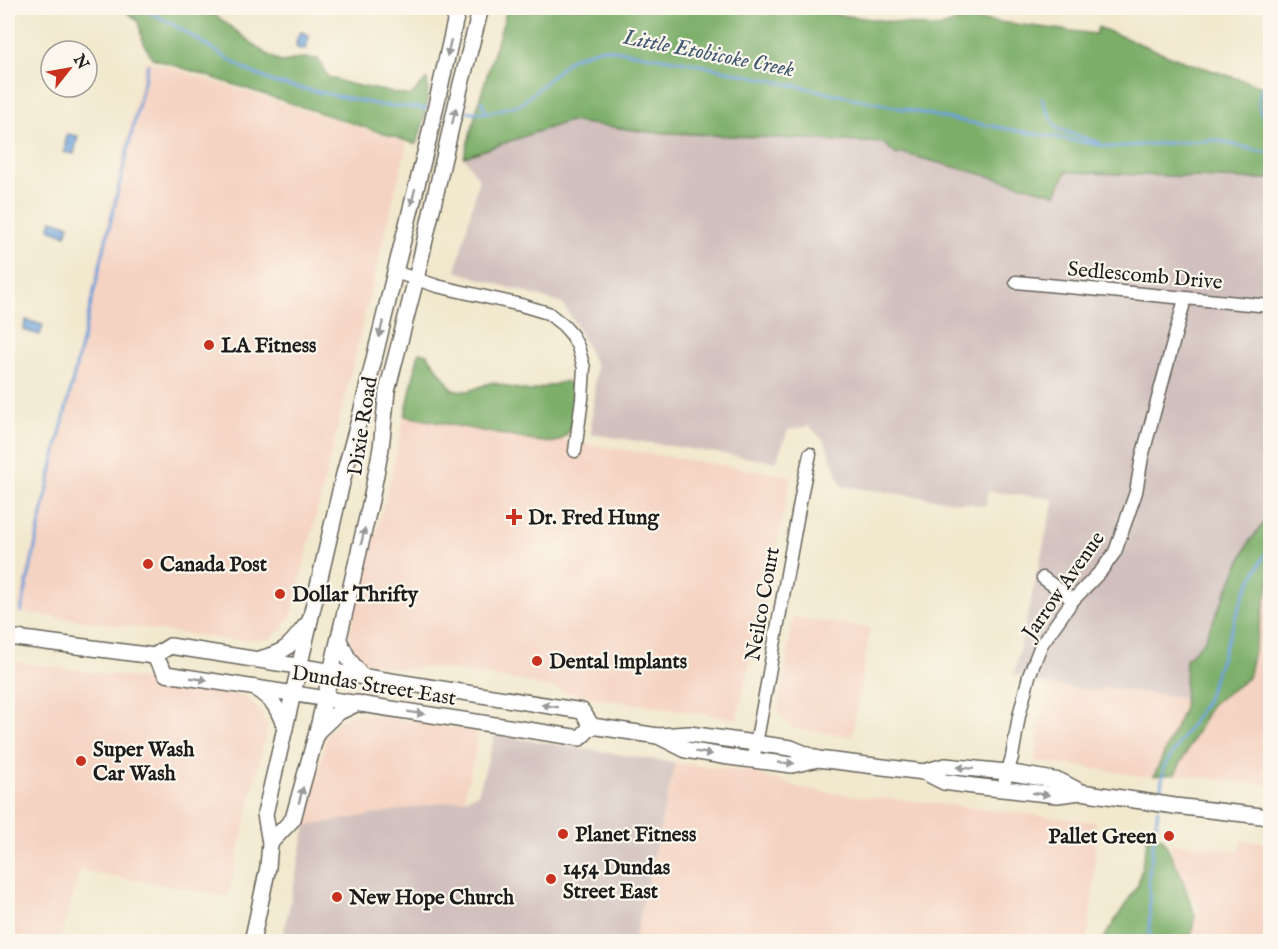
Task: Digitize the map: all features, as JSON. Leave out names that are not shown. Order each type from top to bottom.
[{"type":"main road","name":"Dixie Road","points":[[252,942],[268,867],[270,843],[265,814],[344,474],[428,141],[458,8]]},
{"type":"main road","name":"Dixie Road","points":[[270,843],[293,819],[317,732],[367,521],[381,448],[387,391],[481,8]]},
{"type":"main road","points":[[257,660],[287,648],[310,620]]},
{"type":"main road","name":"Dundas Street East","points":[[8,637],[154,656],[170,646],[582,711],[592,726],[658,736],[689,734],[791,748],[818,759],[924,772],[944,782],[1057,795],[1081,792],[1270,817]]},
{"type":"main road","points":[[339,640],[348,658],[362,677]]},
{"type":"main road","name":"Dundas Street East","points":[[154,656],[166,674],[580,738],[592,726]]},
{"type":"main road","points":[[253,687],[272,700],[285,727]]},
{"type":"main road","points":[[317,732],[333,716],[358,704]]},
{"type":"main road","name":"Dundas Street East","points":[[658,736],[686,750],[753,761],[792,765],[818,759]]},
{"type":"main road","name":"Dundas Street East","points":[[924,772],[945,766],[1007,772],[1060,781],[1081,792]]},
{"type":"street","points":[[395,272],[447,288],[548,313],[563,325],[572,335],[578,347],[584,368],[575,451]]},
{"type":"street","name":"Sedlescomb Drive","points":[[1016,282],[1270,306]]},
{"type":"street","name":"Jarrow Avenue","points":[[1002,790],[1019,716],[1041,645],[1073,600],[1101,572],[1115,552],[1136,492],[1142,457],[1185,299]]},
{"type":"street","name":"Neilco Court","points":[[753,761],[810,454]]},
{"type":"street","points":[[1043,578],[1073,600]]},
{"type":"shaded area","points":[[145,60],[407,143],[291,618],[270,639],[232,640],[17,612]]},
{"type":"shaded area","points":[[569,121],[884,143],[897,155],[902,153],[1065,172],[1270,179],[1270,416],[1267,416],[1270,418],[1270,515],[1249,542],[1204,641],[1186,659],[1184,698],[1101,687],[1099,691],[1047,685],[1014,674],[1054,499],[988,491],[986,506],[842,486],[825,442],[809,426],[788,430],[776,462],[591,434],[596,366],[563,304],[456,271],[479,179],[464,157]]},
{"type":"shaded area","points":[[405,416],[792,476],[737,719],[573,694],[524,681],[434,667],[402,669],[370,664],[359,658],[353,652],[350,631]]},
{"type":"shaded area","points":[[1270,579],[1270,785],[1175,774],[1211,705],[1248,678]]},
{"type":"shaded area","points":[[793,617],[870,628],[852,736],[793,728],[778,713]]},
{"type":"shaded area","points":[[8,661],[182,684],[217,692],[245,695],[268,725],[228,896],[80,870],[60,941],[8,942]]},
{"type":"shaded area","points":[[1047,685],[1099,691],[1101,687],[1184,698],[1184,708],[1154,776],[1034,761]]},
{"type":"shaded area","points":[[355,714],[476,731],[478,737],[464,799],[306,826],[327,734],[339,721]]},
{"type":"shaded area","points":[[495,735],[675,763],[634,941],[282,941],[306,826],[464,799],[478,794]]},
{"type":"shaded area","points":[[675,763],[752,772],[804,789],[860,797],[1096,822],[1094,883],[1087,941],[634,942]]},
{"type":"shaded area","points":[[1242,840],[1270,844],[1270,941],[1191,941],[1198,907],[1188,888],[1173,877],[1171,843],[1239,851]]},
{"type":"green space","points":[[121,8],[206,8],[280,62],[300,58],[318,59],[328,77],[349,84],[410,96],[427,79],[426,112],[416,144],[152,58],[143,42],[138,21]]},
{"type":"green space","points":[[507,8],[788,8],[939,28],[966,18],[1096,34],[1098,27],[1183,61],[1270,89],[1270,179],[1066,172],[1056,194],[902,153],[897,155],[883,143],[648,132],[569,121],[464,157]]},
{"type":"green space","points":[[419,352],[427,354],[453,390],[469,391],[492,382],[531,391],[566,381],[574,388],[572,419],[568,433],[556,442],[543,442],[405,416]]},
{"type":"green space","points":[[1270,515],[1270,579],[1248,678],[1211,705],[1175,774],[1154,776],[1184,708],[1186,659],[1204,641],[1249,542]]},
{"type":"green space","points":[[1148,836],[1162,837],[1180,873],[1195,915],[1190,941],[1102,941],[1138,885]]},
{"type":"water","points":[[301,32],[309,37],[306,48],[302,50],[297,48],[296,44]]},
{"type":"water","points":[[67,134],[78,136],[74,154],[64,152]]},
{"type":"water","points":[[52,220],[69,225],[66,235],[49,229]]},
{"type":"water","points":[[26,320],[43,325],[40,335],[23,330]]},
{"type":"waterway","name":"Little Etobicoke Creek","points":[[141,8],[171,23],[246,70],[276,83],[380,105],[432,109]]},
{"type":"waterway","name":"Little Etobicoke Creek","points":[[459,111],[487,113],[521,104],[572,58],[602,48],[681,61],[950,119],[1111,147],[1215,140],[1263,152],[1270,151]]},
{"type":"waterway","points":[[21,612],[55,455],[148,65]]},
{"type":"waterway","points":[[1261,88],[1260,108],[1270,124]]},
{"type":"waterway","points":[[1042,98],[1058,129],[1100,143]]},
{"type":"waterway","points":[[481,101],[487,113]]},
{"type":"waterway","name":"Little Etobicoke Creek","points":[[1159,799],[1164,767],[1206,701],[1244,594],[1270,545]]},
{"type":"waterway","name":"Little Etobicoke Creek","points":[[1150,942],[1149,875],[1158,809]]},
{"type":"place","name":"LA Fitness","points":[[209,345]]},
{"type":"place","name":"Dr. Fred Hung","points":[[514,517]]},
{"type":"place","name":"Canada Post","points":[[148,564]]},
{"type":"place","name":"Dollar Thrifty","points":[[280,594]]},
{"type":"place","name":"Dental !mplants","points":[[537,661]]},
{"type":"place","name":"Super Wash Car Wash","points":[[81,761]]},
{"type":"place","name":"Planet Fitness","points":[[563,834]]},
{"type":"place","name":"Pallet Green","points":[[1169,836]]},
{"type":"place","name":"1454 Dundas Street East","points":[[551,879]]},
{"type":"place","name":"New Hope Church","points":[[337,897]]}]
